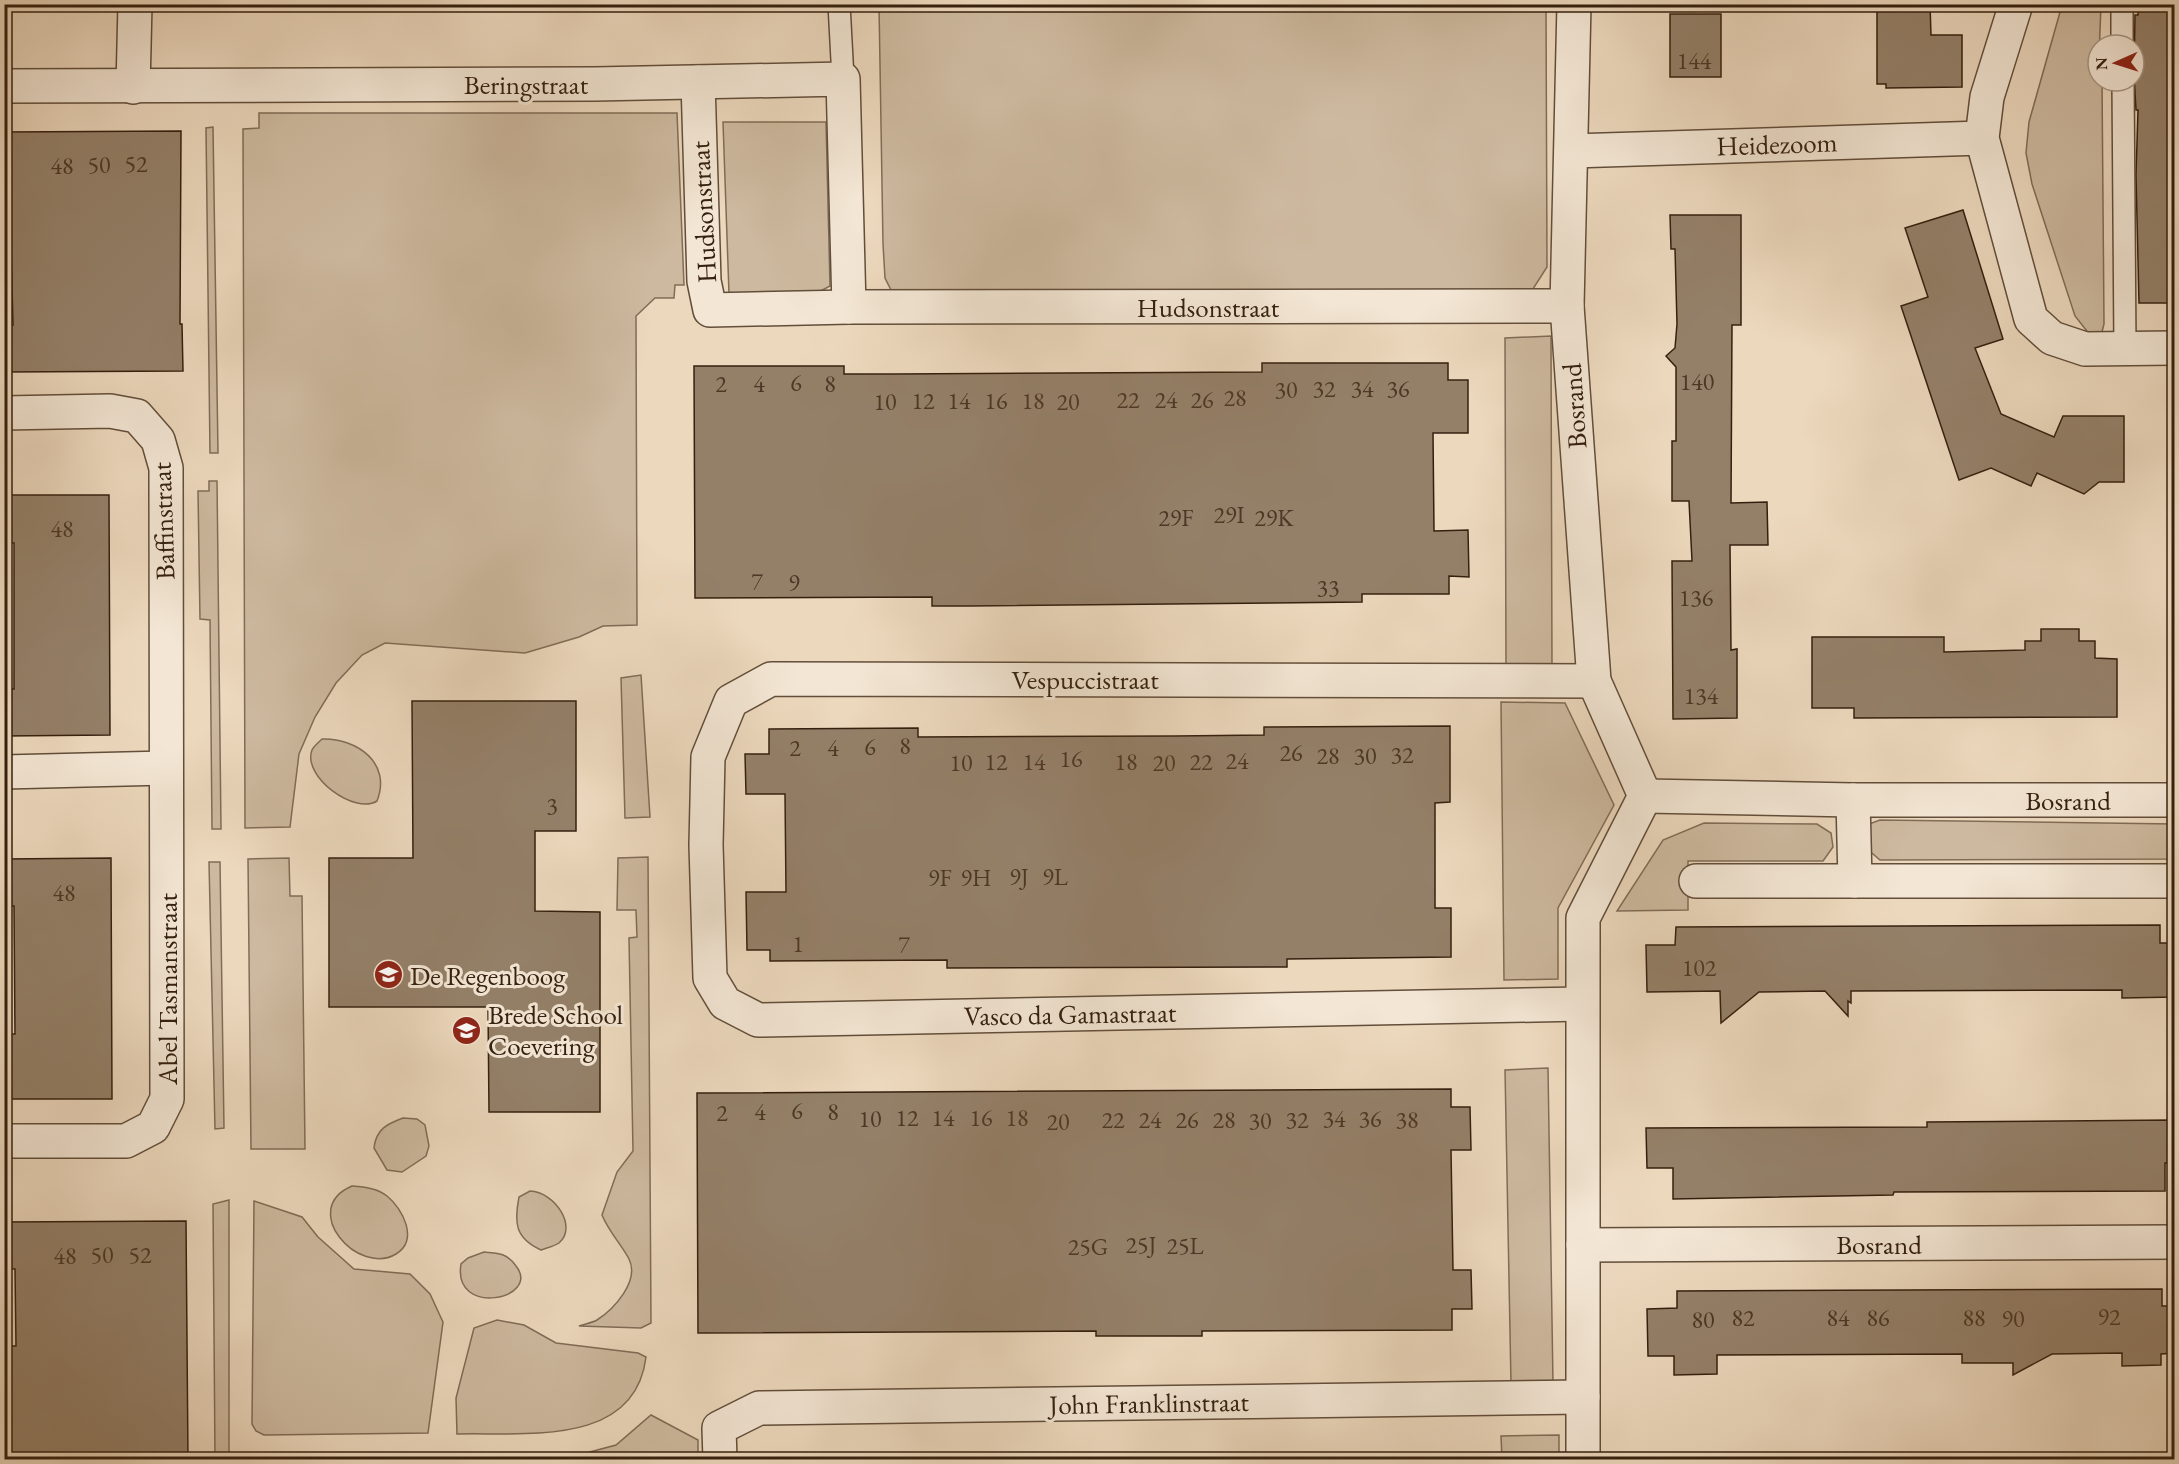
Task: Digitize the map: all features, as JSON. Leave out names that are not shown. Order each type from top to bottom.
[{"type":"street","points":[[133,87],[135,4]]},
{"type":"street","name":"Bosrand","points":[[1574,4],[1567,306],[1594,681],[1645,796],[1853,800],[2175,800]]},
{"type":"street","points":[[2016,4],[1987,97],[1982,138],[2031,319],[2052,338],[2085,349],[2175,348]]},
{"type":"street","points":[[843,79],[849,307]]},
{"type":"street","name":"Beringstraat","points":[[4,86],[133,87],[843,79]]},
{"type":"street","name":"Hudsonstraat","points":[[698,82],[704,281],[710,310],[849,307],[1567,306]]},
{"type":"street","name":"Heidezoom","points":[[1572,151],[1982,138]]},
{"type":"street","name":"Baffinstraat","points":[[4,413],[110,411],[137,416],[158,440],[166,468],[166,768]]},
{"type":"street","name":"Vespuccistraat","points":[[706,845],[708,757],[731,701],[771,679],[1594,681]]},
{"type":"street","points":[[4,772],[166,768]]},
{"type":"street","name":"Abel Tasmanstraat","points":[[4,1141],[126,1141],[153,1127],[167,1099],[166,768]]},
{"type":"street","points":[[1583,1460],[1583,918],[1645,796]]},
{"type":"street","points":[[1853,800],[1856,881]]},
{"type":"street","name":"Vasco da Gamastraat","points":[[706,845],[710,978],[725,1003],[758,1020],[1582,1004]]},
{"type":"street","points":[[1696,881],[2175,881]]},
{"type":"street","name":"Bosrand","points":[[1583,1245],[2175,1242]]},
{"type":"street","name":"John Franklinstraat","points":[[720,1444],[759,1408],[1583,1397]]},
{"type":"lane","points":[[839,4],[843,79]]},
{"type":"lane","points":[[2122,4],[2122,33]]},
{"type":"lane","points":[[2123,93],[2125,349]]},
{"type":"shaded area","points":[[879,5],[1546,5],[1547,267],[1531,292],[891,290],[885,278],[883,244]]},
{"type":"shaded area","points":[[2062,5],[2101,5],[2100,33],[2086,33],[2086,93],[2102,93],[2104,324],[2101,336],[2090,335],[2075,316],[2032,184],[2026,153],[2029,122]]},
{"type":"shaded area","points":[[259,113],[677,113],[684,285],[675,285],[674,298],[655,298],[636,316],[637,625],[603,626],[579,637],[525,653],[385,643],[362,655],[336,683],[315,717],[299,754],[290,827],[245,828],[243,129],[259,128]]},
{"type":"shaded area","points":[[723,122],[826,122],[830,286],[815,294],[729,294]]},
{"type":"shaded area","points":[[213,127],[218,453],[210,453],[206,128]]},
{"type":"shaded area","points":[[1551,336],[1552,668],[1506,667],[1505,338]]},
{"type":"shaded area","points":[[209,481],[217,481],[221,829],[212,829],[210,620],[200,619],[198,491],[209,491]]},
{"type":"shaded area","points":[[641,675],[650,817],[625,818],[621,678]]},
{"type":"shaded area","points":[[1501,702],[1565,703],[1614,805],[1558,908],[1558,979],[1504,980]]},
{"type":"shaded area","points":[[322,739],[347,743],[368,755],[380,775],[377,801],[367,804],[356,803],[332,791],[322,782],[311,761],[312,750]]},
{"type":"shaded area","points":[[1880,820],[2174,824],[2174,859],[1880,860],[1866,848],[1869,824]]},
{"type":"shaded area","points":[[1704,823],[1817,824],[1831,833],[1833,847],[1823,861],[1688,861],[1688,910],[1617,911],[1663,840]]},
{"type":"shaded area","points":[[648,857],[651,1323],[641,1328],[579,1326],[597,1320],[611,1309],[624,1294],[631,1276],[629,1259],[602,1215],[617,1172],[633,1151],[629,938],[637,937],[636,910],[617,910],[618,858]]},
{"type":"shaded area","points":[[289,858],[290,896],[302,896],[305,1149],[251,1149],[248,859]]},
{"type":"shaded area","points":[[209,862],[220,862],[224,1128],[215,1129]]},
{"type":"shaded area","points":[[1548,1068],[1553,1383],[1511,1384],[1505,1070]]},
{"type":"shaded area","points":[[403,1118],[417,1119],[425,1125],[429,1146],[426,1156],[402,1172],[387,1170],[374,1148],[375,1142],[383,1128]]},
{"type":"shaded area","points":[[352,1186],[379,1191],[393,1202],[403,1216],[407,1241],[396,1254],[381,1259],[366,1256],[351,1249],[340,1237],[332,1224],[331,1210],[337,1196]]},
{"type":"shaded area","points":[[530,1191],[548,1197],[561,1211],[565,1220],[564,1236],[559,1243],[541,1250],[526,1240],[518,1229],[519,1197]]},
{"type":"shaded area","points":[[229,1200],[229,1459],[215,1459],[213,1204]]},
{"type":"shaded area","points":[[254,1201],[302,1217],[318,1237],[354,1269],[410,1274],[430,1294],[443,1322],[428,1433],[264,1435],[256,1431],[252,1424]]},
{"type":"shaded area","points":[[484,1252],[502,1254],[516,1266],[521,1278],[517,1287],[508,1294],[495,1298],[481,1297],[469,1292],[462,1281],[461,1264],[468,1258]]},
{"type":"shaded area","points":[[497,1320],[524,1325],[556,1343],[638,1353],[646,1357],[637,1386],[621,1407],[599,1421],[572,1429],[543,1433],[457,1434],[456,1398],[474,1328]]},
{"type":"shaded area","points":[[651,1415],[698,1440],[698,1459],[454,1459],[586,1453],[616,1445]]},
{"type":"shaded area","points":[[1559,1435],[1559,1459],[1502,1459],[1501,1436]]},
{"type":"building","points":[[1877,4],[1930,4],[1931,35],[1962,35],[1962,87],[1886,88],[1886,84],[1877,84]]},
{"type":"building","points":[[2138,4],[2175,4],[2175,303],[2139,303],[2136,175],[2138,110],[2136,110],[2135,93],[2146,93],[2146,33],[2135,33],[2135,15],[2138,15]]},
{"type":"building","points":[[1670,14],[1721,14],[1721,77],[1670,77]]},
{"type":"building","points":[[181,131],[180,324],[182,324],[183,371],[4,372],[4,325],[13,325],[11,248],[4,248],[4,132]]},
{"type":"building","points":[[1963,210],[2003,339],[1975,348],[2001,414],[2054,437],[2063,416],[2124,416],[2124,482],[2099,482],[2084,494],[2037,473],[2031,486],[1991,468],[1959,480],[1901,306],[1928,297],[1905,228]]},
{"type":"building","points":[[1670,215],[1741,215],[1741,325],[1732,325],[1731,503],[1767,502],[1768,545],[1730,545],[1731,650],[1737,649],[1737,718],[1673,719],[1672,561],[1692,561],[1689,501],[1672,501],[1672,441],[1676,441],[1676,367],[1666,356],[1675,348],[1677,324],[1675,249],[1671,249]]},
{"type":"building","points":[[1262,363],[1448,363],[1448,380],[1468,380],[1468,433],[1433,433],[1434,531],[1468,530],[1469,577],[1449,576],[1449,594],[1362,594],[1362,602],[932,606],[932,597],[695,598],[694,366],[844,366],[844,374],[896,374],[1262,372]]},
{"type":"building","points":[[4,495],[109,495],[110,735],[4,736],[4,689],[14,689],[14,543],[4,543]]},
{"type":"building","points":[[2041,629],[2079,629],[2079,641],[2095,641],[2095,658],[2117,659],[2117,717],[1854,718],[1854,708],[1812,708],[1812,637],[1944,637],[1944,652],[2025,650],[2025,641],[2041,641]]},
{"type":"building","points":[[412,701],[576,701],[576,831],[535,831],[535,911],[600,912],[600,1112],[489,1112],[488,1007],[329,1007],[329,858],[413,858]]},
{"type":"building","points":[[1450,726],[1450,802],[1435,803],[1435,908],[1451,908],[1451,957],[1287,959],[1287,967],[947,968],[947,960],[770,961],[770,950],[747,950],[746,892],[786,892],[785,794],[746,794],[745,754],[769,754],[769,729],[918,728],[918,737],[1175,736],[1264,735],[1264,727]]},
{"type":"building","points":[[111,858],[112,1099],[4,1099],[4,1034],[15,1034],[14,906],[4,906],[4,859]]},
{"type":"building","points":[[2160,925],[2160,943],[2175,943],[2175,997],[2122,998],[2122,990],[1851,991],[1848,1016],[1825,991],[1759,992],[1721,1023],[1720,991],[1647,992],[1646,945],[1675,945],[1676,927]]},
{"type":"building","points":[[1451,1089],[1451,1107],[1470,1107],[1471,1150],[1451,1150],[1453,1270],[1471,1270],[1472,1309],[1452,1309],[1452,1330],[1202,1331],[1202,1336],[1096,1336],[1096,1331],[698,1333],[697,1093]]},
{"type":"building","points":[[2172,1120],[2175,1163],[2165,1163],[2165,1191],[1894,1192],[1893,1195],[1673,1199],[1673,1168],[1647,1168],[1646,1128],[1927,1127],[1927,1122]]},
{"type":"building","points":[[186,1221],[188,1460],[4,1460],[4,1346],[16,1346],[15,1269],[4,1269],[4,1222]]},
{"type":"building","points":[[2162,1289],[2162,1306],[2175,1306],[2175,1353],[2161,1354],[2161,1365],[2122,1366],[2122,1353],[2052,1354],[2013,1375],[2013,1363],[1962,1363],[1962,1354],[1717,1355],[1717,1374],[1674,1375],[1674,1356],[1648,1356],[1647,1309],[1677,1308],[1677,1291]]},
{"type":"place","name":"De Regenboog","points":[[389,975]]},
{"type":"place","name":"Brede School Coevering","points":[[467,1030]]}]
